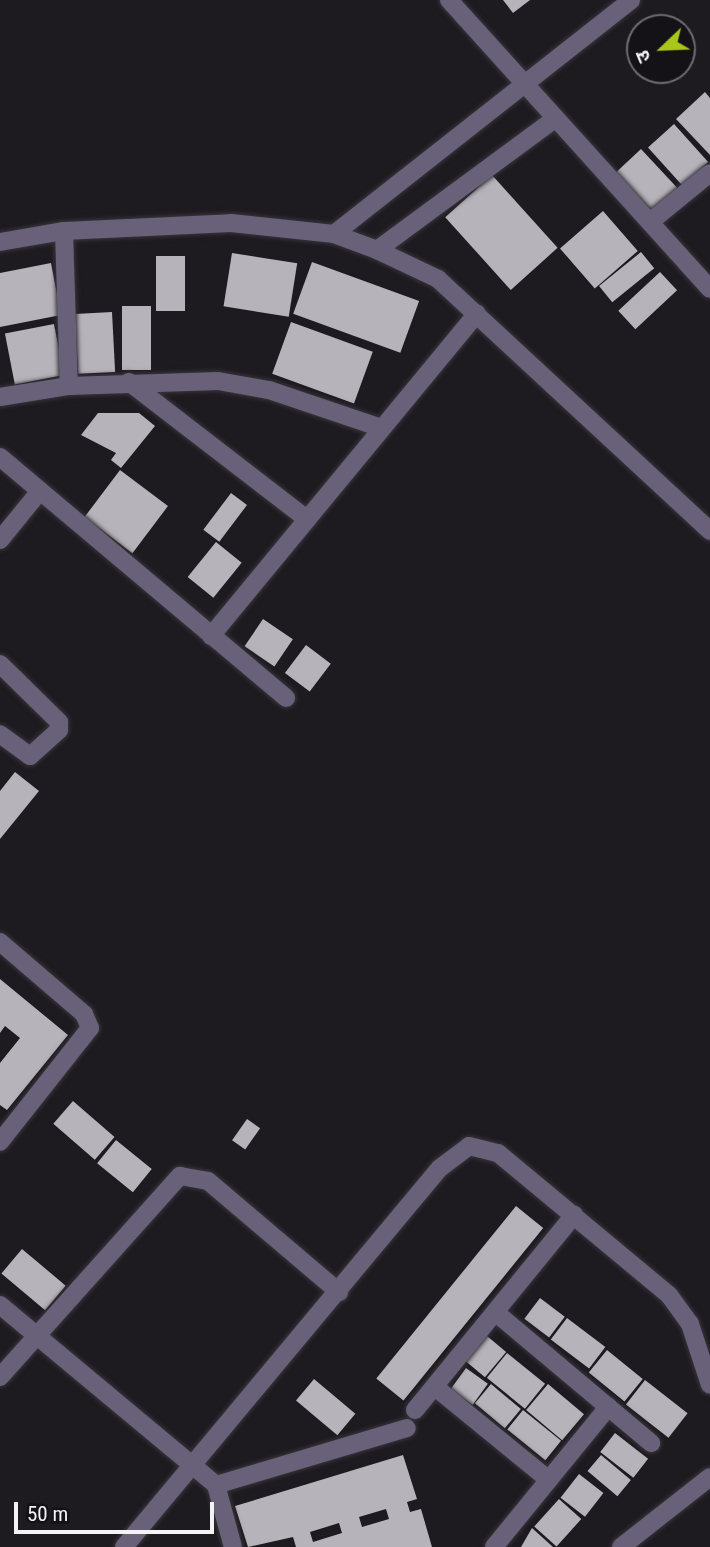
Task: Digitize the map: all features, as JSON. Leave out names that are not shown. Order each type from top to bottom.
[{"type":"street","points":[[449,0],[710,289]]},
{"type":"street","points":[[334,234],[631,0]]},
{"type":"street","points":[[377,250],[556,118]]},
{"type":"street","points":[[650,222],[710,173]]},
{"type":"street","points":[[0,242],[64,231],[230,223],[334,234],[377,250],[438,279],[710,531]]},
{"type":"street","points":[[64,231],[69,386]]},
{"type":"street","points":[[211,636],[477,313]]},
{"type":"street","points":[[129,382],[307,519]]},
{"type":"street","points":[[0,397],[69,386],[129,382],[243,384],[381,428]]},
{"type":"street","points":[[0,457],[286,698]]},
{"type":"street","points":[[0,540],[40,491]]},
{"type":"street","points":[[0,664],[59,722],[30,756],[0,734]]},
{"type":"street","points":[[0,942],[84,1013],[90,1028],[0,1142]]},
{"type":"street","points":[[124,1547],[440,1168],[469,1146],[498,1153],[681,1308],[710,1385]]},
{"type":"street","points":[[0,1377],[34,1334],[180,1176],[208,1181],[339,1292]]},
{"type":"street","points":[[415,1410],[574,1215]]},
{"type":"street","points":[[0,1305],[189,1468],[216,1485],[233,1547]]},
{"type":"street","points":[[495,1312],[650,1443]]},
{"type":"street","points":[[435,1387],[549,1480]]},
{"type":"street","points":[[495,1547],[608,1407]]},
{"type":"street","points":[[216,1485],[407,1428]]},
{"type":"street","points":[[621,1547],[710,1477]]},
{"type":"building","points":[[503,0],[530,0],[513,13]]},
{"type":"building","points":[[705,92],[710,98],[710,155],[676,119]]},
{"type":"building","points":[[674,124],[708,162],[682,185],[648,147]]},
{"type":"building","points":[[641,149],[679,190],[654,213],[616,172]]},
{"type":"building","points":[[492,175],[558,248],[511,290],[445,217]]},
{"type":"building","points":[[603,211],[638,251],[595,288],[560,248]]},
{"type":"building","points":[[641,252],[654,268],[612,302],[599,286]]},
{"type":"building","points":[[232,253],[297,263],[289,317],[224,306]]},
{"type":"building","points":[[156,256],[185,256],[185,311],[156,311]]},
{"type":"building","points":[[312,262],[419,301],[400,353],[293,314]]},
{"type":"building","points":[[51,263],[61,315],[0,327],[0,273]]},
{"type":"building","points":[[660,272],[677,290],[635,329],[618,311]]},
{"type":"building","points":[[122,306],[151,306],[151,370],[122,370]]},
{"type":"building","points":[[112,312],[115,372],[78,374],[75,314]]},
{"type":"building","points":[[291,322],[373,352],[354,403],[272,374]]},
{"type":"building","points":[[54,324],[64,375],[15,385],[5,334]]},
{"type":"building","points":[[98,413],[139,413],[155,426],[121,468],[111,460],[116,453],[81,435]]},
{"type":"building","points":[[120,470],[168,506],[132,553],[84,517]]},
{"type":"building","points":[[231,493],[247,505],[219,542],[203,530]]},
{"type":"building","points":[[216,542],[242,563],[213,598],[188,577]]},
{"type":"building","points":[[263,619],[293,639],[274,666],[245,646]]},
{"type":"building","points":[[306,645],[331,664],[310,692],[285,673]]},
{"type":"building","points":[[15,772],[39,791],[0,839],[0,791]]},
{"type":"building","points":[[0,979],[68,1035],[7,1110],[0,1105],[0,1063],[20,1038],[5,1026],[0,1033]]},
{"type":"building","points":[[73,1101],[115,1137],[95,1160],[53,1124]]},
{"type":"building","points":[[247,1119],[260,1128],[245,1149],[232,1140]]},
{"type":"building","points":[[116,1140],[152,1169],[133,1192],[97,1163]]},
{"type":"building","points":[[516,1206],[543,1228],[403,1401],[376,1379]]},
{"type":"building","points":[[22,1249],[66,1286],[45,1310],[1,1274]]},
{"type":"building","points":[[540,1298],[565,1317],[549,1337],[524,1319]]},
{"type":"building","points":[[567,1318],[605,1347],[589,1368],[551,1340]]},
{"type":"building","points":[[487,1336],[506,1352],[485,1377],[466,1361]]},
{"type":"building","points":[[607,1350],[643,1379],[624,1401],[589,1373]]},
{"type":"building","points":[[507,1353],[545,1384],[525,1409],[487,1378]]},
{"type":"building","points":[[466,1368],[488,1384],[473,1405],[451,1389]]},
{"type":"building","points":[[314,1379],[355,1414],[337,1435],[296,1400]]},
{"type":"building","points":[[645,1380],[688,1413],[668,1438],[626,1404]]},
{"type":"building","points":[[491,1384],[521,1409],[505,1428],[475,1403]]},
{"type":"building","points":[[548,1384],[584,1414],[562,1440],[526,1410]]},
{"type":"building","points":[[523,1410],[561,1441],[545,1460],[507,1429]]},
{"type":"building","points":[[615,1433],[648,1459],[633,1478],[600,1452]]},
{"type":"building","points":[[403,1455],[417,1499],[407,1502],[410,1512],[421,1509],[432,1547],[296,1547],[293,1537],[248,1547],[235,1506]],"holes":[[[386,1509],[389,1519],[362,1527],[359,1517]],[[339,1523],[342,1533],[313,1542],[310,1532]]]},
{"type":"building","points":[[601,1455],[631,1480],[617,1496],[588,1471]]},
{"type":"building","points":[[579,1474],[603,1493],[585,1517],[561,1498]]},
{"type":"building","points":[[559,1499],[581,1519],[557,1547],[534,1526]]},
{"type":"building","points":[[532,1528],[553,1547],[521,1547]]}]
